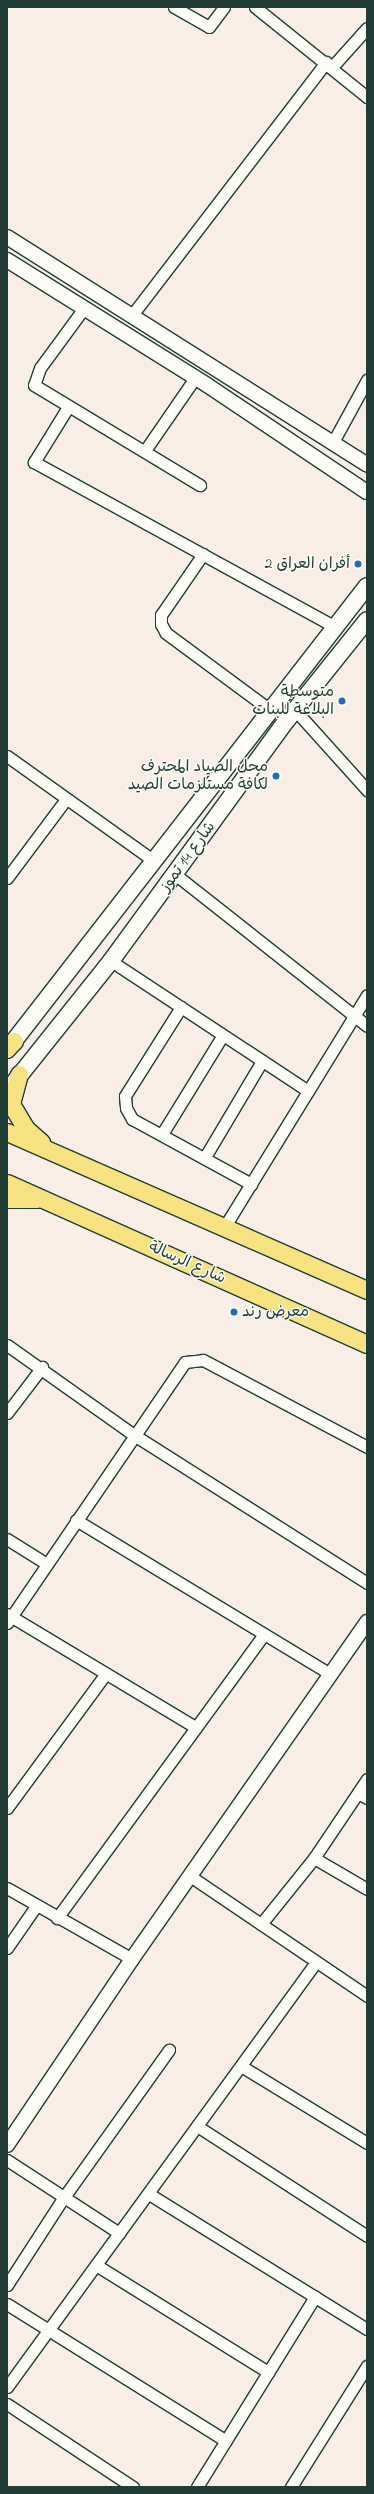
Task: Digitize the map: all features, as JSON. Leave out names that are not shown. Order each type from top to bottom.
[{"type":"main road","name":"شارع 14 تموز","points":[[9,1046],[367,586]]},
{"type":"main road","name":"شارع 14 تموز","points":[[7,1091],[19,1074],[111,961],[176,875],[295,710],[367,621]]},
{"type":"main road","points":[[19,1074],[11,1104],[15,1114],[26,1129],[57,1154]]},
{"type":"main road","points":[[7,1132],[225,1226],[367,1290]]},
{"type":"main road","name":"شارع الرسالة","points":[[7,1183],[367,1344]]},
{"type":"main road","points":[[7,1199],[44,1199]]},
{"type":"street","points":[[174,7],[210,27],[224,7]]},
{"type":"street","points":[[255,7],[367,97]]},
{"type":"street","points":[[132,316],[329,65],[367,28]]},
{"type":"street","points":[[7,237],[333,442],[367,465]]},
{"type":"street","points":[[7,260],[195,378],[367,492]]},
{"type":"street","points":[[84,308],[40,368],[34,385],[68,407],[146,449],[200,485]]},
{"type":"street","points":[[146,449],[195,378]]},
{"type":"street","points":[[333,442],[367,380]]},
{"type":"street","points":[[68,407],[34,462],[335,627]]},
{"type":"street","points":[[203,554],[160,615],[161,624],[166,633],[270,710]]},
{"type":"street","points":[[295,710],[367,790]]},
{"type":"street","points":[[7,756],[66,800],[153,860]]},
{"type":"street","points":[[7,878],[66,800]]},
{"type":"street","points":[[176,875],[367,1026]]},
{"type":"street","points":[[111,961],[308,1091]]},
{"type":"street","points":[[225,1226],[367,995]]},
{"type":"street","points":[[181,1007],[125,1096],[126,1108],[132,1119],[205,1157],[251,1184]]},
{"type":"street","points":[[162,1134],[223,1035]]},
{"type":"street","points":[[205,1157],[262,1061]]},
{"type":"street","points":[[7,1345],[42,1367],[134,1435],[367,1583]]},
{"type":"street","points":[[195,1727],[106,1673],[8,1618],[47,1564],[185,1362],[203,1360],[367,1447]]},
{"type":"street","points":[[7,1413],[42,1367]]},
{"type":"street","points":[[76,1520],[330,1674]]},
{"type":"street","points":[[7,1539],[47,1564]]},
{"type":"street","points":[[7,2145],[132,1959],[330,1674],[363,1637],[367,1622]]},
{"type":"street","points":[[57,1918],[264,1634]]},
{"type":"street","points":[[7,1808],[106,1673]]},
{"type":"street","points":[[261,1924],[362,1796],[367,1779]]},
{"type":"street","points":[[314,1858],[367,1889]]},
{"type":"street","points":[[190,1876],[367,1996]]},
{"type":"street","points":[[7,1888],[57,1918],[132,1959]]},
{"type":"street","points":[[7,1948],[36,1906]]},
{"type":"street","points":[[7,2387],[149,2194],[316,1962]]},
{"type":"street","points":[[7,2285],[64,2196],[169,2050]]},
{"type":"street","points":[[241,2066],[367,2143]]},
{"type":"street","points":[[197,2126],[367,2236]]},
{"type":"street","points":[[7,2160],[119,2233]]},
{"type":"street","points":[[149,2194],[367,2329]]},
{"type":"street","points":[[96,2265],[268,2372]]},
{"type":"street","points":[[197,2487],[314,2297]]},
{"type":"street","points":[[7,2304],[226,2441]]},
{"type":"street","points":[[290,2487],[367,2366]]},
{"type":"street","points":[[7,2404],[133,2487]]},
{"type":"place","name":"أفران العراق 2","points":[[358,564]]},
{"type":"place","name":"متوسطة البلاغة للبنات","points":[[342,701]]},
{"type":"place","name":"محل الصياد المحترف لكافة مستلزمات الصيد","points":[[276,776]]},
{"type":"place","name":"معرض رند","points":[[234,1312]]}]
